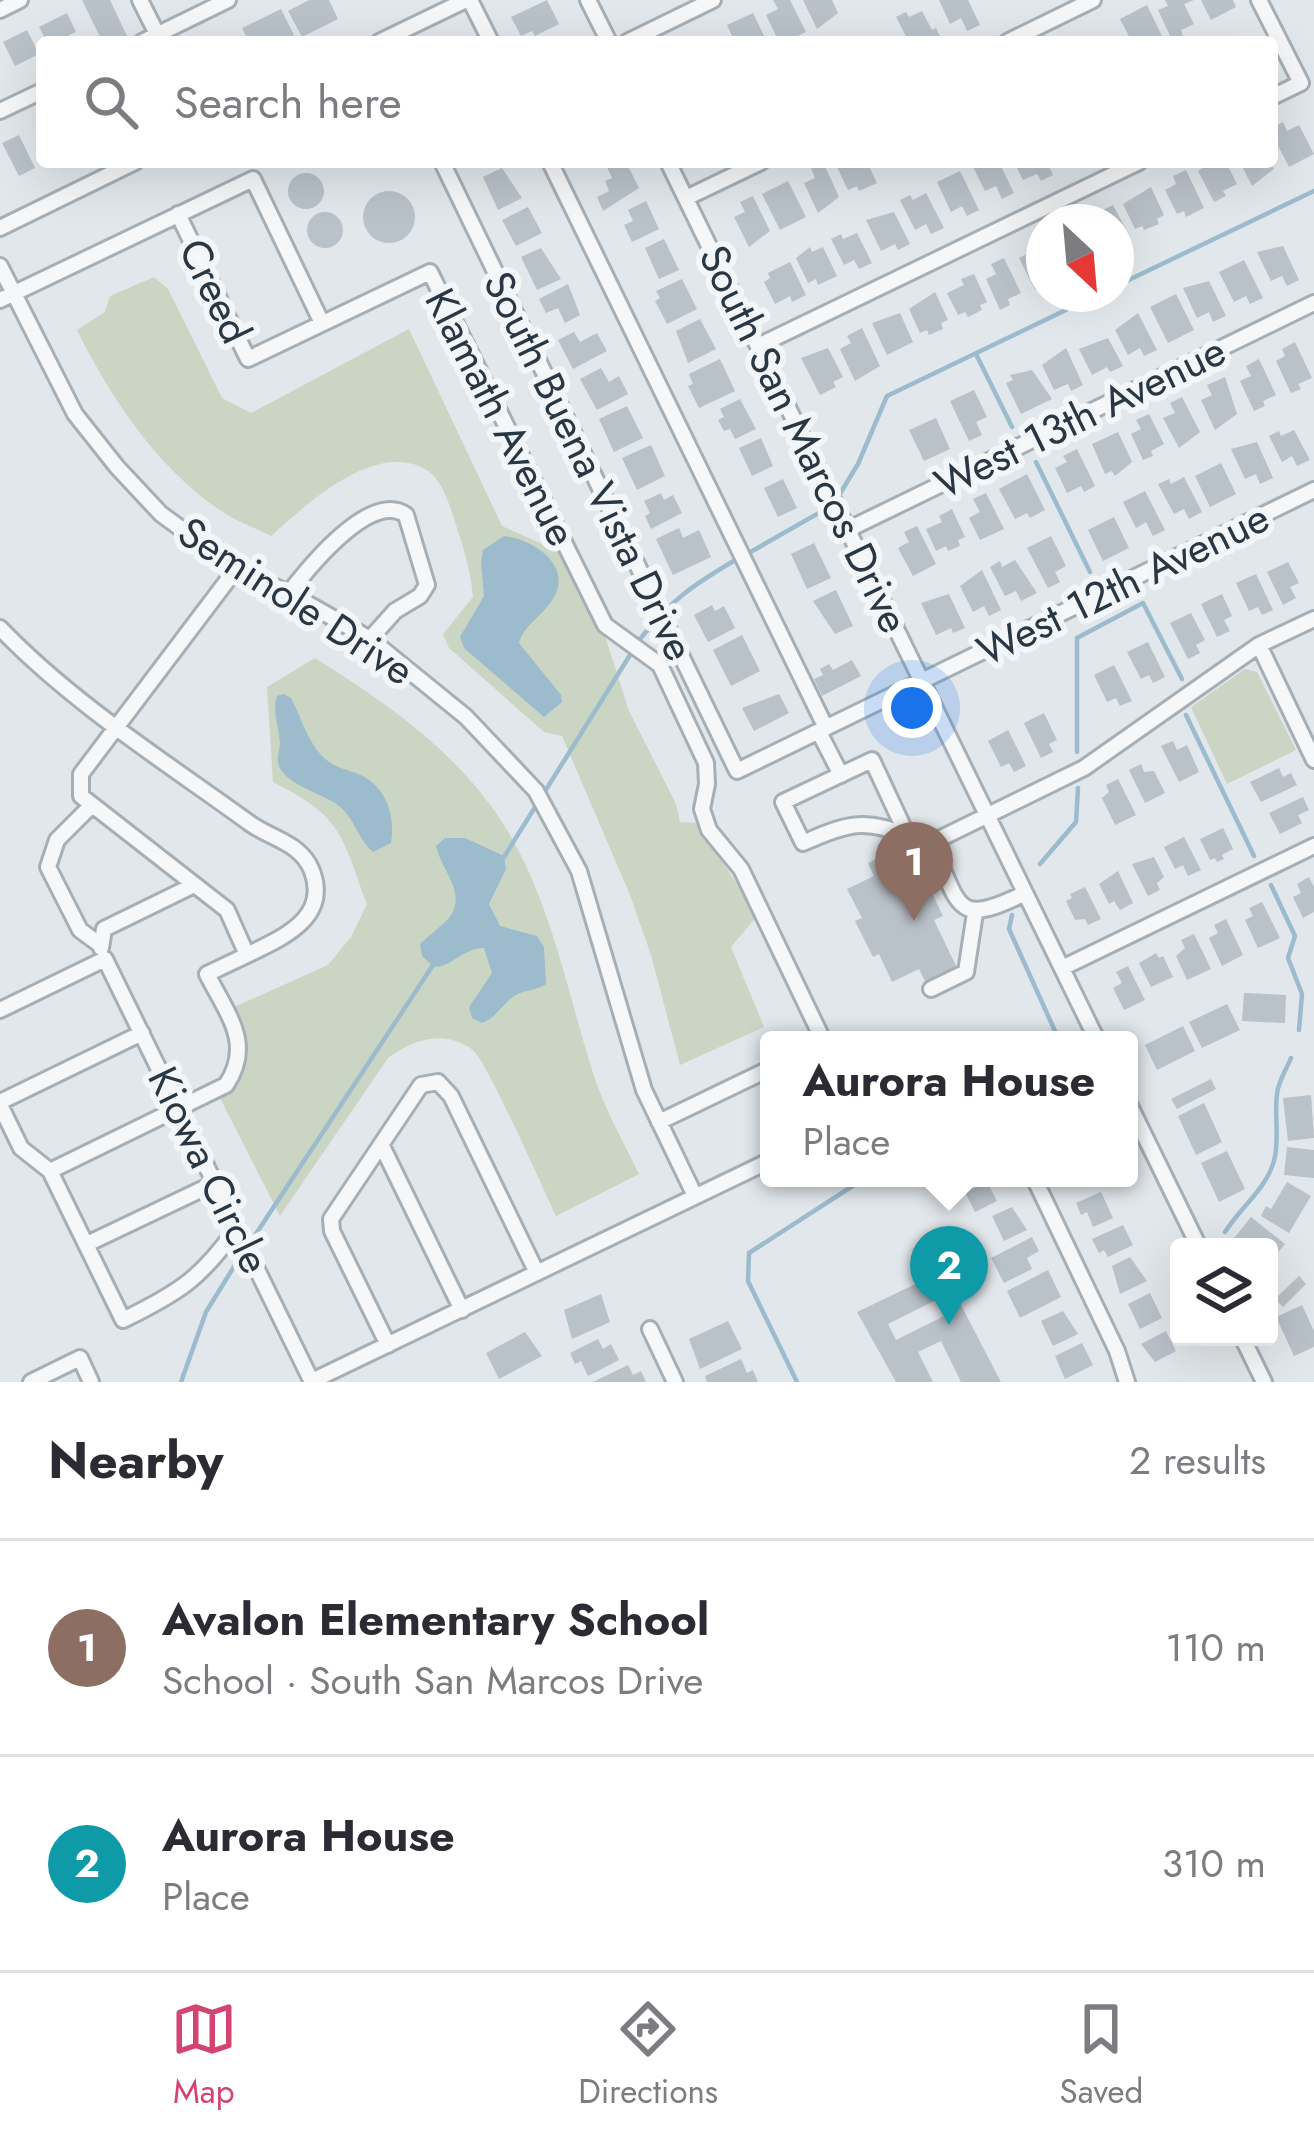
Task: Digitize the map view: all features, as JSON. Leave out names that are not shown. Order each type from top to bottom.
[{"type":"street","points":[[0,10],[20,0]]},
{"type":"street","points":[[140,0],[158,36]]},
{"type":"street","points":[[163,36],[228,0]]},
{"type":"street","points":[[392,36],[468,0],[488,36]]},
{"type":"street","points":[[588,0],[606,36]]},
{"type":"street","points":[[639,36],[712,0]]},
{"type":"street","points":[[1019,36],[1093,0]]},
{"type":"street","points":[[1259,0],[1277,36]]},
{"type":"street","points":[[1278,38],[1301,83],[1278,95]]},
{"type":"street","points":[[0,111],[36,94]]},
{"type":"street","points":[[0,227],[123,168]]},
{"type":"street","name":"South Buena Vista Drive","points":[[445,168],[737,771]]},
{"type":"street","points":[[553,168],[841,775]]},
{"type":"street","name":"South San Marcos Drive","points":[[671,168],[1093,1031]]},
{"type":"street","points":[[686,198],[748,168]]},
{"type":"street","points":[[758,346],[1126,168]]},
{"type":"street","points":[[6,297],[253,179],[322,323]]},
{"type":"street","name":"Creed","points":[[178,214],[248,359],[322,323]]},
{"type":"street","name":"Seminole Drive","points":[[0,266],[6,297],[75,414],[161,514],[236,569],[370,639],[466,716],[536,791],[579,871],[644,1090],[695,1196]]},
{"type":"street","name":"Klamath Avenue","points":[[322,323],[430,272],[605,625],[660,665],[706,763],[702,808],[709,830],[741,868],[819,1031]]},
{"type":"street","name":"West 13th Avenue","points":[[847,530],[1314,303]]},
{"type":"street","name":"West 12th Avenue","points":[[737,771],[1314,490]]},
{"type":"street","points":[[289,593],[330,543],[385,509],[397,508],[406,515],[427,585],[370,639]]},
{"type":"street","points":[[236,569],[81,774],[81,796],[227,910],[247,955]]},
{"type":"street","points":[[931,843],[1084,768],[1258,646],[1314,619]]},
{"type":"street","points":[[0,628],[30,659],[118,726],[255,828],[303,855],[314,874],[309,914],[296,931],[208,974],[238,1040],[240,1064],[226,1085],[50,1171]]},
{"type":"street","points":[[1258,646],[1314,760]]},
{"type":"street","points":[[907,835],[872,760],[783,802],[803,843],[846,823],[876,825],[931,843],[962,906],[975,913],[1025,893]]},
{"type":"street","name":"Kiowa Circle","points":[[91,806],[57,840],[48,867],[80,930],[102,951],[312,1382]]},
{"type":"street","points":[[1062,968],[1314,846]]},
{"type":"street","points":[[0,1010],[102,951],[104,929],[192,886]]},
{"type":"street","points":[[931,989],[966,972],[975,913]]},
{"type":"street","points":[[142,1033],[0,1104],[16,1138],[21,1148],[50,1171],[123,1320],[177,1294],[240,1233]]},
{"type":"street","points":[[659,1122],[760,1073]]},
{"type":"street","points":[[388,1346],[332,1231],[332,1219],[421,1085],[438,1082],[451,1096],[536,1273]]},
{"type":"street","points":[[1138,1124],[1194,1238]]},
{"type":"street","points":[[0,1146],[16,1138]]},
{"type":"street","points":[[381,1144],[462,1310]]},
{"type":"street","points":[[312,1382],[760,1165]]},
{"type":"street","points":[[87,1244],[215,1183]]},
{"type":"street","points":[[1038,1187],[1127,1382]]},
{"type":"street","points":[[650,1329],[675,1382]]},
{"type":"street","points":[[1247,1346],[1264,1382]]},
{"type":"street","points":[[31,1382],[80,1358],[91,1382]]},
{"type":"green space","points":[[154,277],[168,289],[222,398],[251,413],[409,329],[502,526],[549,547],[557,543],[606,639],[629,711],[676,804],[680,822],[698,823],[757,916],[731,947],[764,1027],[680,1065],[630,895],[562,736],[544,732],[449,648],[443,634],[473,597],[451,510],[431,474],[405,463],[363,470],[321,494],[271,536],[221,511],[198,493],[137,430],[77,330],[105,312],[110,296]]},
{"type":"green space","points":[[315,658],[396,713],[445,754],[507,830],[547,918],[597,1086],[639,1174],[556,1216],[480,1059],[462,1044],[429,1039],[388,1058],[280,1216],[220,1098],[240,1076],[246,1056],[232,1008],[328,965],[351,937],[367,904],[344,844],[327,818],[273,782],[267,687]]},
{"type":"green space","points":[[1245,669],[1257,672],[1296,750],[1227,784],[1191,707]]},
{"type":"water","points":[[504,536],[537,548],[558,575],[553,599],[519,643],[561,695],[562,702],[544,717],[464,648],[460,637],[484,596],[483,550]]},
{"type":"water","points":[[277,696],[291,698],[322,756],[366,778],[381,792],[392,821],[391,843],[373,852],[339,806],[281,770],[275,708]]},
{"type":"water","points":[[445,838],[465,838],[504,856],[506,869],[489,904],[500,926],[537,936],[544,947],[546,984],[516,995],[482,1023],[472,1018],[469,1007],[492,973],[484,948],[434,967],[422,956],[420,944],[446,921],[456,900],[436,846]]},
{"type":"building","points":[[82,0],[110,0],[127,36],[100,36]]},
{"type":"building","points":[[309,0],[329,0],[338,19],[301,36],[288,11]]},
{"type":"building","points":[[547,0],[559,24],[535,36],[532,31],[521,36],[511,17]]},
{"type":"building","points":[[773,0],[790,0],[806,32],[776,36],[766,15],[778,9]]},
{"type":"building","points":[[803,0],[832,0],[838,13],[817,29]]},
{"type":"building","points":[[939,0],[968,0],[980,25],[967,31],[961,18],[950,24]]},
{"type":"building","points":[[1165,0],[1194,0],[1184,4],[1194,24],[1181,30],[1183,35],[1170,36],[1158,10],[1168,6]]},
{"type":"building","points":[[1201,0],[1233,0],[1236,7],[1211,20]]},
{"type":"building","points":[[1147,5],[1162,36],[1129,36],[1120,19]]},
{"type":"building","points":[[281,9],[294,35],[246,36],[242,28]]},
{"type":"building","points":[[922,11],[940,36],[906,36],[896,17],[906,12],[909,17]]},
{"type":"building","points":[[67,13],[76,32],[44,36],[39,27]]},
{"type":"building","points":[[753,13],[764,36],[732,36],[727,25]]},
{"type":"building","points":[[27,30],[36,56],[15,66],[3,42]]},
{"type":"building","points":[[1283,122],[1287,131],[1299,125],[1314,154],[1289,167],[1278,146],[1278,125]]},
{"type":"building","points":[[19,135],[35,168],[19,176],[2,143]]},
{"type":"building","points":[[502,168],[522,198],[498,210],[483,177]]},
{"type":"building","points":[[607,168],[629,168],[639,188],[603,211],[597,197],[609,191],[605,181],[612,178]]},
{"type":"building","points":[[811,168],[826,168],[839,197],[818,213],[804,183],[815,178]]},
{"type":"building","points":[[837,168],[870,168],[877,183],[848,190]]},
{"type":"building","points":[[974,168],[1002,168],[1014,193],[1002,199],[996,186],[985,191]]},
{"type":"building","points":[[1017,168],[1050,168],[1053,175],[1041,181],[1037,174],[1023,180]]},
{"type":"building","points":[[1229,168],[1237,184],[1214,202],[1198,171]]},
{"type":"building","points":[[1243,168],[1273,168],[1274,169],[1252,186]]},
{"type":"building","points":[[1186,170],[1204,208],[1186,217],[1184,211],[1177,214],[1165,190],[1176,184],[1173,176]]},
{"type":"building","points":[[960,171],[979,210],[967,216],[962,206],[951,212],[937,182]]},
{"type":"building","points":[[306,173],[319,178],[324,191],[319,204],[306,209],[293,204],[288,191],[293,178]]},
{"type":"building","points":[[788,181],[806,217],[780,230],[762,194]]},
{"type":"building","points":[[1151,187],[1164,215],[1157,219],[1159,224],[1135,229],[1134,204],[1123,204]]},
{"type":"building","points":[[389,191],[407,199],[415,217],[407,235],[389,243],[371,235],[363,217],[371,199]]},
{"type":"building","points":[[926,193],[944,228],[931,234],[926,224],[915,230],[900,200]]},
{"type":"building","points":[[753,196],[770,231],[749,247],[734,217],[745,212],[740,202]]},
{"type":"building","points":[[646,201],[659,229],[632,242],[624,225],[633,221],[628,210]]},
{"type":"building","points":[[528,207],[542,233],[516,246],[502,220]]},
{"type":"building","points":[[325,212],[338,217],[343,230],[338,243],[325,248],[312,243],[307,230],[312,217]]},
{"type":"building","points":[[894,212],[910,244],[881,251],[866,220]]},
{"type":"building","points":[[857,233],[872,263],[859,269],[854,260],[844,265],[831,239]]},
{"type":"building","points":[[664,239],[679,270],[659,279],[645,248]]},
{"type":"building","points":[[1283,246],[1299,280],[1287,286],[1282,276],[1271,281],[1257,252]]},
{"type":"building","points":[[810,247],[812,252],[823,247],[837,276],[818,285],[816,279],[808,283],[796,258]]},
{"type":"building","points":[[541,248],[561,279],[537,290],[521,257]]},
{"type":"building","points":[[1004,258],[1021,293],[1000,310],[986,279],[996,274],[991,264]]},
{"type":"building","points":[[1244,260],[1263,298],[1250,304],[1246,296],[1234,302],[1219,272]]},
{"type":"building","points":[[790,262],[806,295],[775,304],[764,282],[770,278],[768,273]]},
{"type":"building","points":[[974,274],[987,302],[968,317],[965,312],[958,315],[947,293]]},
{"type":"building","points":[[682,279],[697,309],[667,324],[655,301],[660,298],[656,291]]},
{"type":"building","points":[[1209,281],[1226,316],[1213,322],[1209,312],[1197,318],[1183,288]]},
{"type":"building","points":[[568,284],[580,315],[565,323],[558,308],[546,313],[539,299]]},
{"type":"building","points":[[935,292],[948,320],[941,323],[943,329],[920,333],[909,309]]},
{"type":"building","points":[[1176,294],[1194,330],[1168,343],[1150,307]]},
{"type":"building","points":[[900,313],[913,342],[887,355],[872,323]]},
{"type":"building","points":[[1138,313],[1157,350],[1144,356],[1140,348],[1128,355],[1115,330]]},
{"type":"building","points":[[700,319],[716,349],[688,363],[676,331]]},
{"type":"building","points":[[862,328],[880,366],[855,381],[840,349],[851,343],[847,336]]},
{"type":"building","points":[[574,332],[580,342],[597,333],[607,351],[573,369],[558,340]]},
{"type":"building","points":[[1108,338],[1123,366],[1092,375],[1079,349]]},
{"type":"building","points":[[1295,342],[1312,378],[1291,393],[1276,361],[1285,356],[1282,349]]},
{"type":"building","points":[[828,348],[843,377],[820,395],[801,358]]},
{"type":"building","points":[[1066,348],[1083,385],[1071,391],[1068,384],[1054,390],[1042,365]]},
{"type":"building","points":[[720,359],[735,391],[699,408],[688,386],[693,384],[689,374]]},
{"type":"building","points":[[1259,359],[1276,395],[1254,411],[1240,381],[1251,376],[1246,366]]},
{"type":"building","points":[[601,368],[609,382],[619,376],[628,394],[597,410],[580,379]]},
{"type":"building","points":[[1032,370],[1052,399],[1021,414],[1006,383],[1013,380],[1010,375]]},
{"type":"building","points":[[1225,377],[1237,414],[1215,430],[1201,400],[1212,395],[1207,385]]},
{"type":"building","points":[[974,390],[987,417],[976,422],[982,435],[969,441],[950,401]]},
{"type":"building","points":[[1182,397],[1200,432],[1179,448],[1163,418],[1175,413],[1170,403]]},
{"type":"building","points":[[740,399],[756,429],[735,439],[718,420],[724,417],[720,409]]},
{"type":"building","points":[[627,406],[643,438],[614,452],[599,419]]},
{"type":"building","points":[[1149,414],[1164,444],[1143,460],[1131,434],[1141,429],[1136,420]]},
{"type":"building","points":[[936,418],[950,449],[924,461],[909,430]]},
{"type":"building","points":[[1294,430],[1310,460],[1297,466],[1292,456],[1282,462],[1269,436]]},
{"type":"building","points":[[1118,432],[1132,462],[1115,476],[1112,471],[1105,474],[1092,444]]},
{"type":"building","points":[[761,438],[773,466],[752,476],[739,448]]},
{"type":"building","points":[[1257,442],[1273,478],[1260,484],[1256,474],[1245,479],[1231,449]]},
{"type":"building","points":[[651,445],[665,476],[637,490],[622,458]]},
{"type":"building","points":[[1077,449],[1095,486],[1067,493],[1055,468],[1067,462],[1063,456]]},
{"type":"building","points":[[1221,463],[1236,494],[1210,507],[1195,476]]},
{"type":"building","points":[[1027,474],[1045,510],[1015,519],[999,489]]},
{"type":"building","points":[[1184,477],[1202,512],[1189,519],[1184,509],[1174,514],[1158,484]]},
{"type":"building","points":[[783,479],[797,508],[778,517],[764,488]]},
{"type":"building","points":[[1145,491],[1165,530],[1153,536],[1146,522],[1136,528],[1123,502]]},
{"type":"building","points":[[661,493],[664,500],[673,495],[682,513],[651,529],[644,501]]},
{"type":"building","points":[[986,493],[1004,529],[980,540],[969,518],[980,512],[973,499]]},
{"type":"building","points":[[952,509],[965,537],[958,540],[960,546],[936,551],[926,529],[942,522],[939,516]]},
{"type":"building","points":[[1114,517],[1129,548],[1103,561],[1088,530]]},
{"type":"building","points":[[917,526],[936,564],[913,576],[898,548],[909,542],[904,532]]},
{"type":"building","points":[[679,528],[683,538],[699,530],[711,557],[673,575],[656,539]]},
{"type":"building","points":[[1051,536],[1066,566],[1055,572],[1060,582],[1048,588],[1027,548]]},
{"type":"building","points":[[814,543],[831,578],[807,589],[791,554]]},
{"type":"building","points":[[1015,560],[1037,593],[1021,601],[1016,591],[1005,596],[990,567]]},
{"type":"building","points":[[1288,562],[1299,583],[1290,587],[1296,598],[1283,605],[1267,572]]},
{"type":"building","points":[[982,570],[1001,610],[989,616],[984,606],[973,612],[960,586]]},
{"type":"building","points":[[1256,574],[1273,610],[1262,615],[1258,607],[1249,611],[1236,583]]},
{"type":"building","points":[[836,590],[853,626],[835,634],[813,601]]},
{"type":"building","points":[[949,594],[965,628],[936,635],[921,603]]},
{"type":"building","points":[[1222,594],[1232,616],[1224,620],[1230,631],[1217,637],[1201,604]]},
{"type":"building","points":[[712,605],[715,611],[724,606],[735,628],[708,642],[694,615]]},
{"type":"building","points":[[1191,613],[1205,640],[1196,645],[1200,653],[1188,659],[1170,623]]},
{"type":"building","points":[[742,635],[760,671],[731,686],[713,650]]},
{"type":"building","points":[[1148,642],[1165,677],[1153,683],[1149,675],[1141,679],[1127,652]]},
{"type":"building","points":[[852,660],[861,676],[822,696],[814,679],[823,675],[820,669],[829,664],[833,670]]},
{"type":"building","points":[[1114,665],[1132,701],[1120,706],[1116,698],[1107,702],[1094,675]]},
{"type":"building","points":[[779,694],[789,713],[754,731],[742,708]]},
{"type":"building","points":[[1044,713],[1057,740],[1049,744],[1053,752],[1041,758],[1024,723]]},
{"type":"building","points":[[1008,730],[1026,766],[1014,772],[1009,763],[1001,767],[988,741]]},
{"type":"building","points":[[1173,741],[1177,750],[1187,745],[1199,772],[1179,782],[1161,746]]},
{"type":"building","points":[[1141,764],[1144,772],[1154,771],[1165,793],[1145,803],[1129,770]]},
{"type":"building","points":[[1279,768],[1283,777],[1291,773],[1297,785],[1261,802],[1250,782]]},
{"type":"building","points":[[1118,779],[1136,815],[1115,825],[1102,798],[1109,792],[1106,785]]},
{"type":"building","points":[[1303,797],[1309,810],[1298,815],[1302,823],[1280,834],[1269,813]]},
{"type":"building","points":[[1223,828],[1233,849],[1222,855],[1224,859],[1210,860],[1200,839]]},
{"type":"building","points":[[1184,837],[1201,870],[1188,876],[1183,865],[1175,869],[1164,847]]},
{"type":"building","points":[[899,848],[924,895],[931,891],[943,916],[934,920],[957,968],[926,983],[919,969],[892,982],[855,921],[862,918],[847,889],[874,876],[868,863]]},
{"type":"building","points":[[1154,857],[1164,877],[1157,883],[1160,890],[1148,896],[1132,864]]},
{"type":"building","points":[[1118,871],[1133,903],[1120,910],[1114,901],[1109,904],[1099,884]]},
{"type":"building","points":[[1309,877],[1314,912],[1303,918],[1293,897],[1301,893],[1297,884]]},
{"type":"building","points":[[1085,887],[1101,919],[1088,925],[1085,919],[1075,920],[1066,901]]},
{"type":"building","points":[[1262,902],[1280,938],[1258,948],[1245,920],[1253,916],[1249,908]]},
{"type":"building","points":[[1226,919],[1243,955],[1222,966],[1209,938],[1218,933],[1214,925]]},
{"type":"building","points":[[1194,934],[1211,969],[1187,980],[1176,956],[1185,948],[1181,940]]},
{"type":"building","points":[[1156,953],[1163,956],[1173,977],[1151,987],[1139,963]]},
{"type":"building","points":[[1128,966],[1145,1000],[1124,1010],[1113,988],[1122,983],[1116,972]]},
{"type":"building","points":[[1244,993],[1286,995],[1285,1023],[1242,1021]]},
{"type":"building","points":[[1227,1004],[1240,1030],[1202,1048],[1189,1022]]},
{"type":"building","points":[[1183,1026],[1195,1051],[1157,1070],[1145,1045]]},
{"type":"building","points":[[1211,1079],[1216,1089],[1177,1109],[1171,1099]]},
{"type":"building","points":[[1311,1095],[1314,1138],[1288,1141],[1283,1098]]},
{"type":"building","points":[[1204,1103],[1222,1142],[1196,1155],[1178,1116]]},
{"type":"building","points":[[1287,1147],[1314,1150],[1314,1178],[1284,1175]]},
{"type":"building","points":[[1227,1151],[1245,1189],[1219,1202],[1201,1163]]},
{"type":"building","points":[[1287,1182],[1311,1196],[1289,1233],[1261,1216],[1266,1206],[1271,1209]]},
{"type":"building","points":[[990,1187],[997,1201],[975,1212],[965,1192]]},
{"type":"building","points":[[1101,1192],[1113,1218],[1093,1227],[1087,1212],[1081,1215],[1076,1203]]},
{"type":"building","points":[[1012,1207],[1027,1230],[1004,1241],[992,1216]]},
{"type":"building","points":[[1251,1217],[1277,1238],[1234,1238]]},
{"type":"building","points":[[1123,1225],[1133,1245],[1108,1257],[1104,1250],[1099,1253],[1092,1239]]},
{"type":"building","points":[[1032,1237],[1039,1251],[1027,1258],[1032,1269],[1004,1283],[991,1258]]},
{"type":"building","points":[[1130,1257],[1147,1281],[1120,1294],[1112,1266]]},
{"type":"building","points":[[947,1269],[1001,1382],[961,1382],[941,1341],[918,1352],[933,1382],[896,1382],[857,1312]],"holes":[[[938,1299],[946,1315],[896,1340],[888,1324]]]},
{"type":"building","points":[[1048,1270],[1061,1297],[1020,1318],[1007,1291]]},
{"type":"building","points":[[1299,1276],[1306,1284],[1283,1307],[1278,1296]]},
{"type":"building","points":[[1150,1293],[1162,1318],[1140,1329],[1128,1304]]},
{"type":"building","points":[[601,1294],[610,1322],[572,1339],[564,1310]]},
{"type":"building","points":[[1302,1305],[1314,1331],[1314,1347],[1294,1356],[1278,1316]]},
{"type":"building","points":[[1063,1311],[1078,1334],[1053,1346],[1041,1321]]},
{"type":"building","points":[[728,1321],[742,1349],[700,1369],[689,1339]]},
{"type":"building","points":[[1166,1331],[1176,1351],[1155,1362],[1141,1344]]},
{"type":"building","points":[[525,1332],[542,1356],[499,1379],[486,1353]]},
{"type":"building","points":[[598,1339],[603,1349],[611,1344],[619,1360],[588,1376],[581,1361],[575,1364],[570,1353]]},
{"type":"building","points":[[1082,1343],[1093,1365],[1065,1379],[1055,1356]]},
{"type":"building","points":[[741,1359],[758,1382],[707,1382],[705,1376]]},
{"type":"building","points":[[628,1365],[633,1375],[641,1371],[646,1382],[593,1382]]},
{"type":"waterway","points":[[1134,277],[1314,191]]},
{"type":"waterway","points":[[838,497],[887,396],[1062,312]]},
{"type":"waterway","points":[[976,354],[1012,427]]},
{"type":"waterway","points":[[1036,462],[1090,572]]},
{"type":"waterway","points":[[747,554],[831,506]]},
{"type":"waterway","points":[[504,857],[640,639],[684,594],[737,559]]},
{"type":"waterway","points":[[1077,752],[1077,638],[1143,603],[1182,679]]},
{"type":"waterway","points":[[1186,715],[1254,856]]},
{"type":"waterway","points":[[1040,864],[1076,822],[1078,788]]},
{"type":"waterway","points":[[1271,885],[1295,936],[1288,958],[1302,994],[1299,1030]]},
{"type":"waterway","points":[[1012,915],[1009,929],[1055,1031]]},
{"type":"waterway","points":[[250,1243],[435,962]]},
{"type":"waterway","points":[[1225,1232],[1274,1161],[1278,1090],[1291,1058]]},
{"type":"waterway","points":[[797,1382],[748,1281],[749,1253],[851,1187]]},
{"type":"waterway","points":[[181,1382],[206,1312],[243,1252]]},
{"type":"place","name":"Avalon Elementary School","points":[[914,921]]},
{"type":"place","name":"Aurora House","points":[[949,1325]]}]
